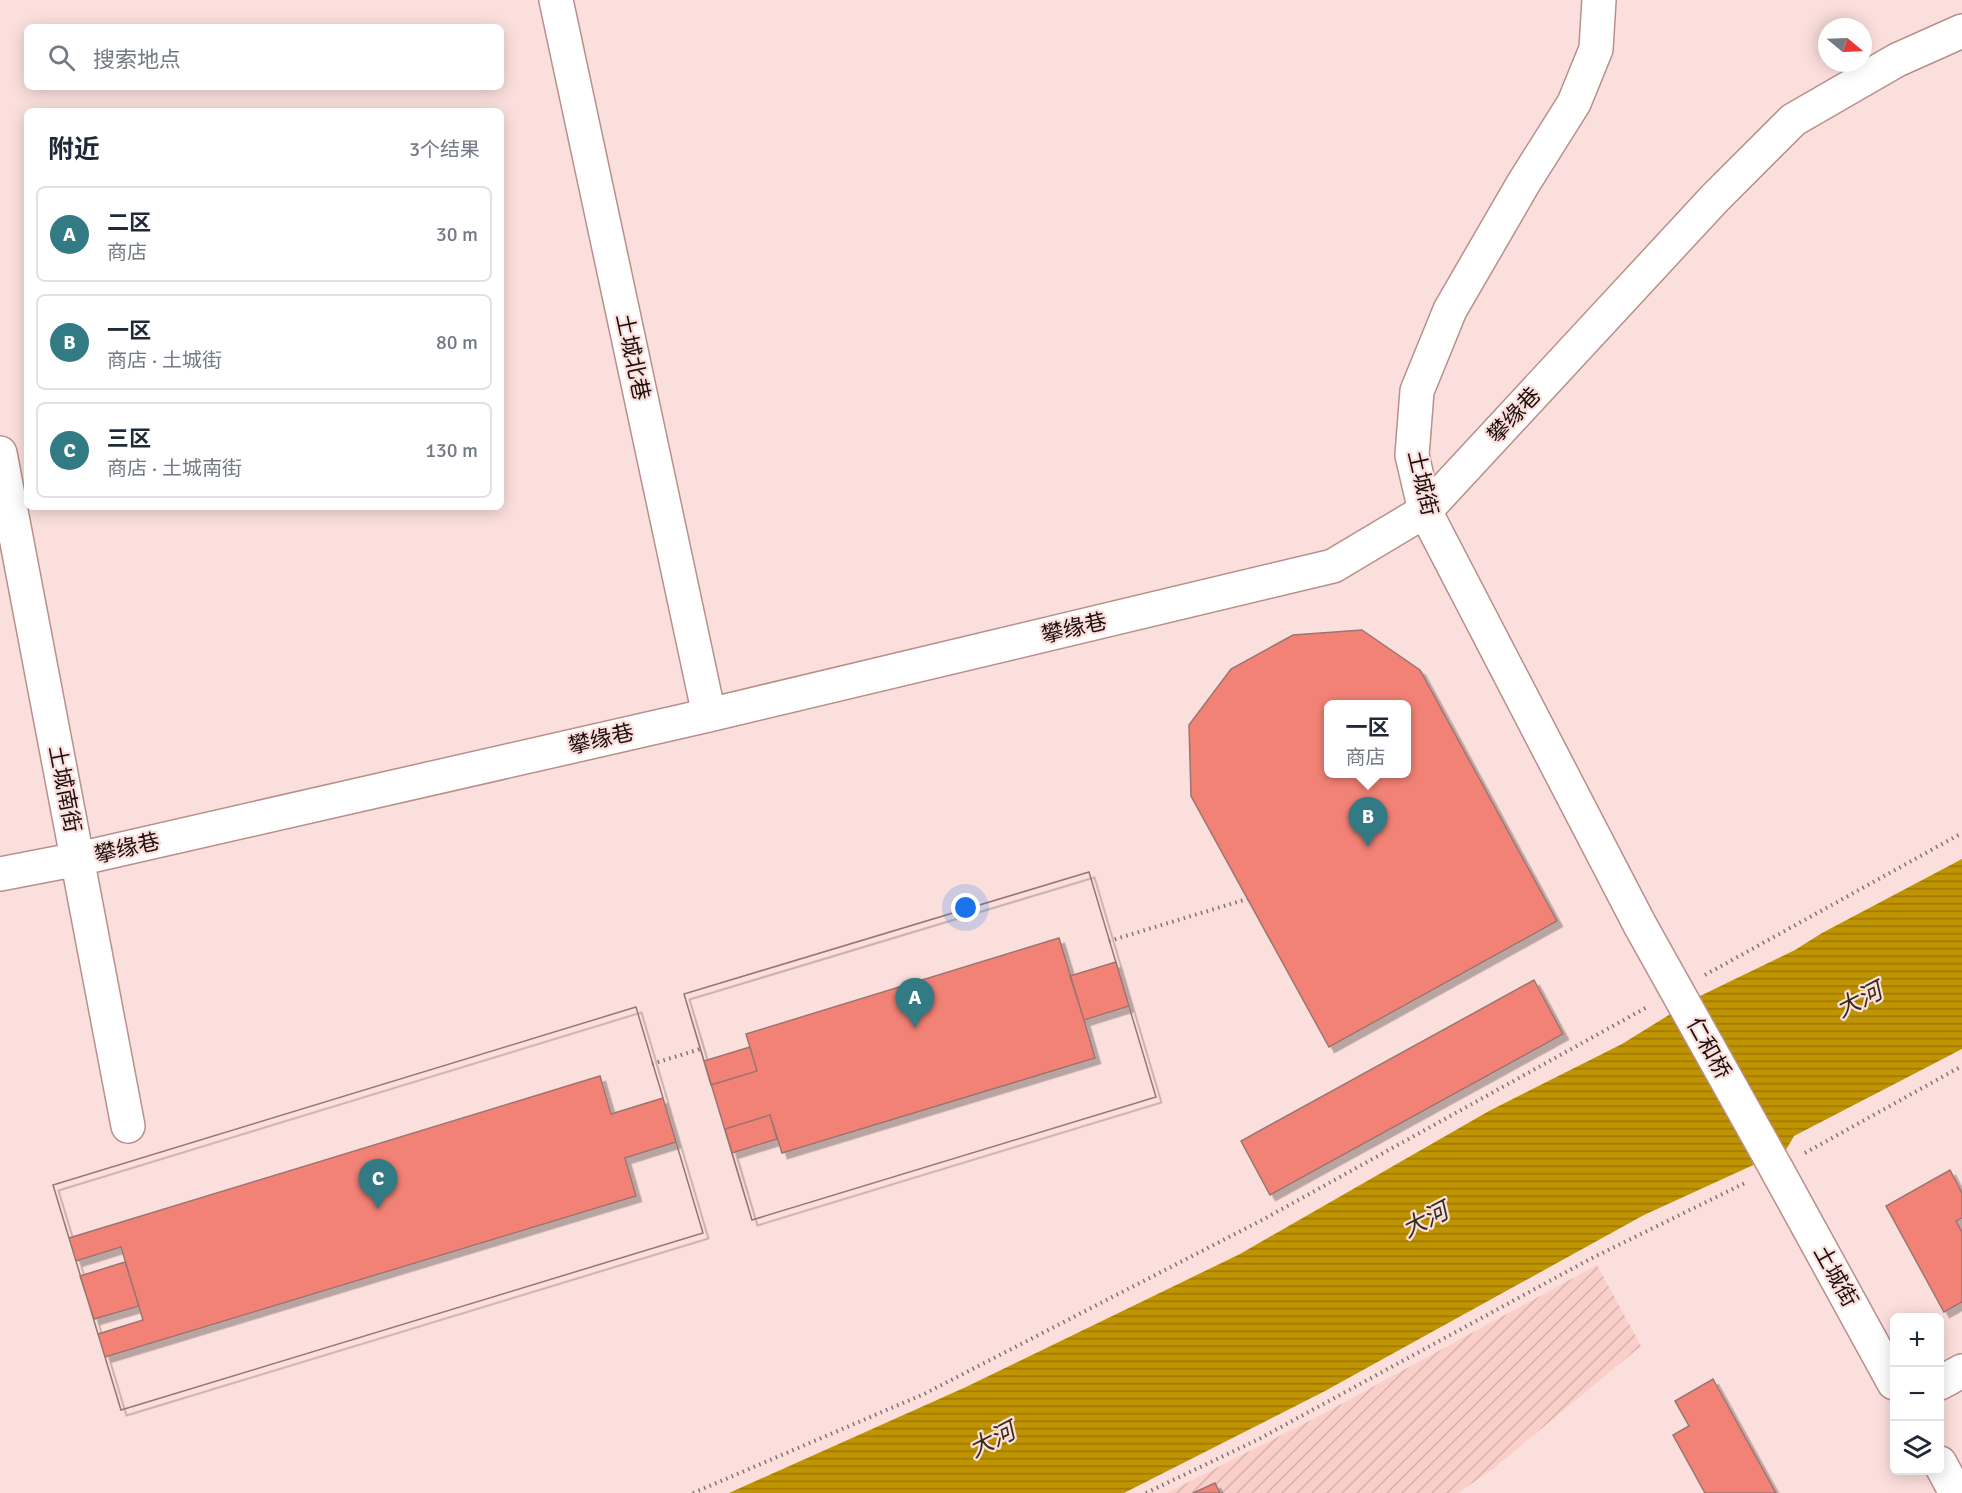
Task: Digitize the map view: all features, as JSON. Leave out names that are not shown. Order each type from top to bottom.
[{"type":"street","name":"土城北巷","points":[[556,0],[709,715]]},
{"type":"street","name":"土城街","points":[[1599,0],[1596,49],[1574,104],[1523,184],[1450,310],[1417,391],[1412,454],[1425,511],[1640,925]]},
{"type":"street","name":"攀缘巷","points":[[0,874],[78,859],[709,715],[1333,566],[1425,511],[1707,206],[1793,120],[1897,60],[1962,31]]},
{"type":"street","name":"土城南街","points":[[0,453],[128,1126]]},
{"type":"street","name":"仁和桥","points":[[1640,925],[1778,1167]]},
{"type":"street","name":"土城街","points":[[1778,1167],[1890,1376]]},
{"type":"street","points":[[1944,1381],[1962,1371]]},
{"type":"street","points":[[1944,1470],[1956,1493]]},
{"type":"path","points":[[1701,977],[1962,833]]},
{"type":"path","points":[[1109,941],[1247,899]]},
{"type":"path","points":[[693,1493],[924,1394],[1264,1219],[1659,1000]]},
{"type":"path","points":[[652,1064],[700,1049]]},
{"type":"path","points":[[1146,1493],[1259,1439],[1590,1259],[1778,1167],[1962,1066]]},
{"type":"shaded area","points":[[1597,1265],[1641,1346],[1494,1468],[1458,1493],[1167,1493],[1321,1415]]},
{"type":"water","name":"大河","points":[[1962,859],[1962,1049],[1794,1136],[1786,1150],[1644,1215],[1325,1391],[1124,1493],[729,1493],[966,1387],[1240,1254],[1489,1111],[1622,1044],[1698,997],[1795,950],[1822,933]]},
{"type":"building","points":[[1362,630],[1420,670],[1557,921],[1329,1047],[1191,796],[1189,725],[1231,669],[1293,635]]},
{"type":"building","points":[[1089,872],[1156,1097],[752,1220],[684,994]]},
{"type":"building","points":[[1089,872],[1156,1097],[752,1220],[725,1129],[770,1115],[782,1153],[1095,1058],[1084,1020],[1059,938],[746,1034],[757,1071],[711,1085],[684,994]]},
{"type":"building","points":[[1116,962],[1129,1006],[1084,1020],[1070,976]]},
{"type":"building","points":[[1534,980],[1563,1034],[1270,1195],[1241,1141]]},
{"type":"building","points":[[636,1007],[703,1233],[121,1410],[53,1185]]},
{"type":"building","points":[[636,1007],[663,1098],[611,1114],[600,1076],[69,1238],[53,1185]]},
{"type":"building","points":[[750,1047],[757,1071],[711,1085],[704,1061]]},
{"type":"building","points":[[770,1115],[777,1139],[732,1153],[725,1129]]},
{"type":"building","points":[[676,1142],[703,1233],[121,1410],[105,1357],[636,1196],[625,1158]]},
{"type":"building","points":[[1950,1170],[1962,1193],[1962,1218],[1956,1221],[1962,1232],[1962,1302],[1944,1312],[1886,1206]]},
{"type":"building","points":[[121,1247],[143,1320],[98,1334],[76,1261]]},
{"type":"building","points":[[125,1262],[139,1306],[94,1319],[80,1276]]},
{"type":"building","points":[[1713,1379],[1776,1493],[1705,1493],[1673,1435],[1689,1426],[1675,1401]]},
{"type":"building","points":[[1215,1483],[1220,1493],[1193,1493]]},
{"type":"place","name":"一区","points":[[1368,847]]},
{"type":"place","name":"二区","points":[[915,1028]]},
{"type":"place","name":"三区","points":[[378,1209]]}]
